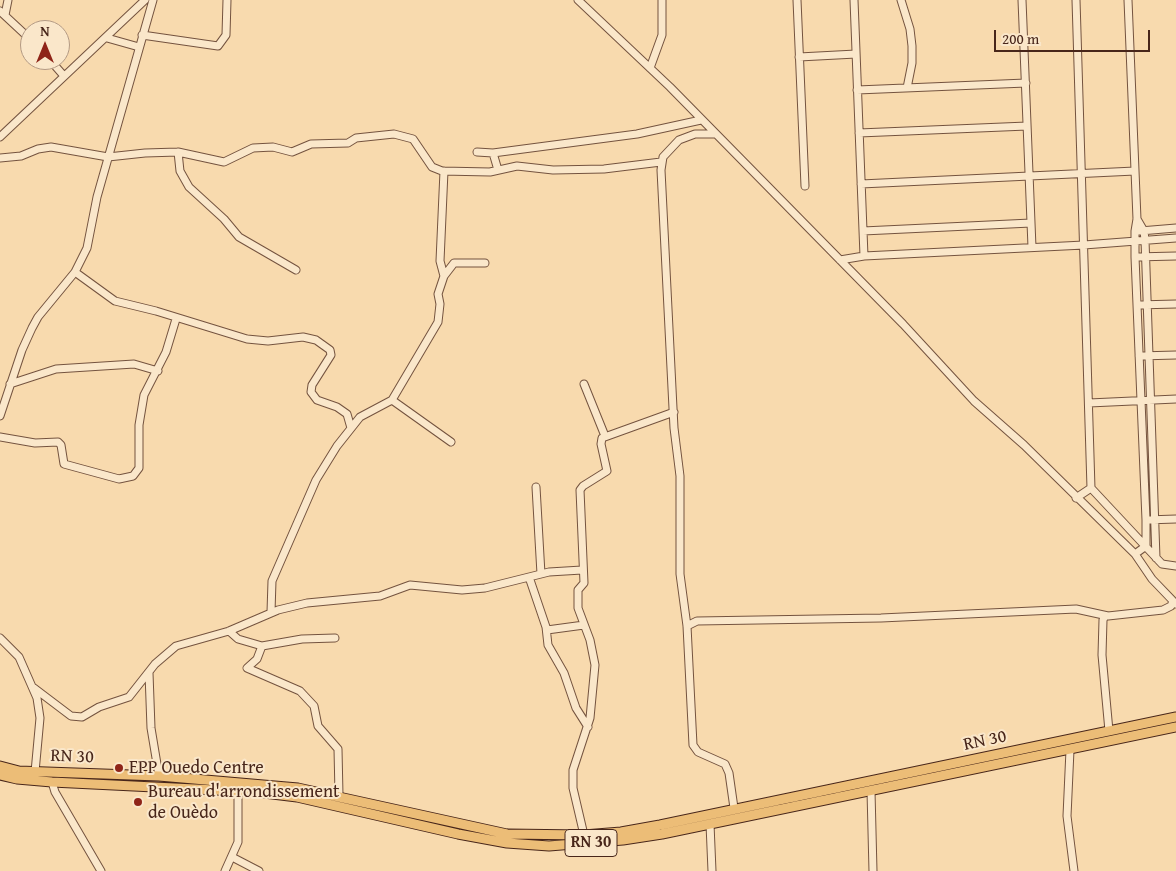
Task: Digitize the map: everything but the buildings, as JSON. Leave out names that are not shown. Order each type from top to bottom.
[{"type":"main road","name":"RN 30","points":[[0,766],[35,772],[159,776],[257,783],[339,795],[507,834],[584,835],[622,832],[734,808],[870,783],[1176,717]]},
{"type":"main road","name":"RN 30","points":[[0,775],[17,779],[52,782],[238,791],[297,797],[458,834],[507,843],[531,845],[623,840],[871,792],[1176,727]]},
{"type":"street","points":[[8,0],[3,13],[20,29]]},
{"type":"street","points":[[2,132],[107,38],[145,0]]},
{"type":"street","points":[[0,416],[2,405],[22,350],[38,317],[75,272],[87,248],[108,157],[153,0]]},
{"type":"street","points":[[142,35],[218,46],[226,35],[227,0]]},
{"type":"street","points":[[578,0],[650,68],[840,260],[974,401],[1024,445],[1135,554],[1152,579],[1175,603],[1163,610],[1108,616],[1076,609],[881,618],[697,621],[687,626]]},
{"type":"street","points":[[650,68],[662,35],[662,0]]},
{"type":"street","points":[[797,0],[805,186]]},
{"type":"street","points":[[854,0],[864,256]]},
{"type":"street","points":[[901,0],[910,29],[912,46],[912,63],[907,88]]},
{"type":"street","points":[[1022,0],[1032,247]]},
{"type":"street","points":[[1076,0],[1091,488],[1164,566],[1176,566]]},
{"type":"street","points":[[1128,0],[1138,219],[1135,231],[1135,258],[1146,546]]},
{"type":"street","points":[[107,38],[139,47]]},
{"type":"street","points":[[799,57],[856,54]]},
{"type":"street","points":[[59,70],[64,76]]},
{"type":"street","points":[[857,90],[1026,83]]},
{"type":"street","points":[[477,152],[493,153],[677,126],[701,120]]},
{"type":"street","points":[[677,126],[695,134]]},
{"type":"street","points":[[859,133],[1027,126]]},
{"type":"street","points":[[714,134],[695,134],[679,140],[661,162],[674,412],[680,476],[680,574],[687,626],[693,745],[698,752],[725,764],[729,773],[734,808]]},
{"type":"street","points":[[0,158],[21,156],[38,149],[51,147],[108,157],[178,152],[224,162],[246,150],[260,147],[272,147],[292,152],[312,144],[348,143],[356,138],[401,135],[417,142],[432,167],[444,172],[498,170],[517,166],[553,170],[604,169],[661,162]]},
{"type":"street","points":[[178,152],[180,171],[189,187],[224,219],[239,237],[296,270]]},
{"type":"street","points":[[493,153],[498,170]]},
{"type":"street","points":[[861,184],[1135,171]]},
{"type":"street","points":[[444,172],[440,261],[444,276]]},
{"type":"street","points":[[1138,219],[1144,231],[1146,258],[1156,558]]},
{"type":"street","points":[[863,231],[1031,223]]},
{"type":"street","points":[[1135,231],[1176,228]]},
{"type":"street","points":[[840,260],[864,256],[1084,245],[1176,238]]},
{"type":"street","points":[[1135,258],[1176,256]]},
{"type":"street","points":[[271,612],[270,590],[277,566],[316,480],[337,446],[364,413],[392,400],[438,322],[440,304],[438,294],[444,276],[454,263],[485,263]]},
{"type":"street","points":[[75,272],[115,301],[156,311],[176,319],[246,339],[268,340],[292,337],[316,340],[330,350],[331,354],[312,385],[311,392],[317,400],[338,407],[347,414],[351,428]]},
{"type":"street","points":[[1137,305],[1176,304]]},
{"type":"street","points":[[0,437],[35,443],[58,442],[61,445],[64,464],[110,477],[126,479],[133,476],[138,470],[138,442],[146,389],[158,371],[176,319]]},
{"type":"street","points":[[1139,356],[1176,355]]},
{"type":"street","points":[[10,384],[56,369],[134,364],[158,371]]},
{"type":"street","points":[[584,384],[605,436]]},
{"type":"street","points":[[1089,403],[1176,398]]},
{"type":"street","points":[[392,400],[451,442]]},
{"type":"street","points":[[584,835],[573,788],[573,770],[588,727],[595,665],[590,640],[578,606],[578,590],[584,584],[579,497],[583,486],[608,471],[601,444],[601,440],[605,436],[674,412]]},
{"type":"street","points":[[536,487],[541,574]]},
{"type":"street","points":[[1076,498],[1091,488]]},
{"type":"street","points":[[1146,520],[1176,519]]},
{"type":"street","points":[[1135,554],[1146,546]]},
{"type":"street","points":[[34,688],[71,716],[77,718],[129,697],[165,654],[176,646],[229,631],[271,612],[307,603],[380,596],[410,585],[462,590],[529,578],[541,574],[582,570]]},
{"type":"street","points":[[529,578],[547,630],[549,649],[564,673],[576,708],[588,727]]},
{"type":"street","points":[[1108,616],[1105,616],[1103,620],[1102,655],[1109,731]]},
{"type":"street","points":[[547,630],[584,624]]},
{"type":"street","points":[[229,631],[238,639],[262,646],[302,638],[335,638]]},
{"type":"street","points":[[0,638],[19,657],[34,688],[40,718],[35,772]]},
{"type":"street","points":[[262,646],[257,659],[247,668],[300,692],[314,706],[318,726],[338,749],[339,795]]},
{"type":"street","points":[[149,673],[151,728],[159,776]]},
{"type":"street","points":[[1070,750],[1067,816],[1074,871]]},
{"type":"street","points":[[52,782],[64,808],[101,871]]},
{"type":"street","points":[[225,871],[238,842],[238,791]]},
{"type":"street","points":[[871,792],[874,871]]},
{"type":"street","points":[[710,824],[712,871]]},
{"type":"street","points":[[232,857],[259,871]]},
{"type":"place","name":"EPP Ouedo Centre","points":[[119,768]]},
{"type":"place","name":"Bureau d'arrondissement de Ouèdo","points":[[138,802]]}]
